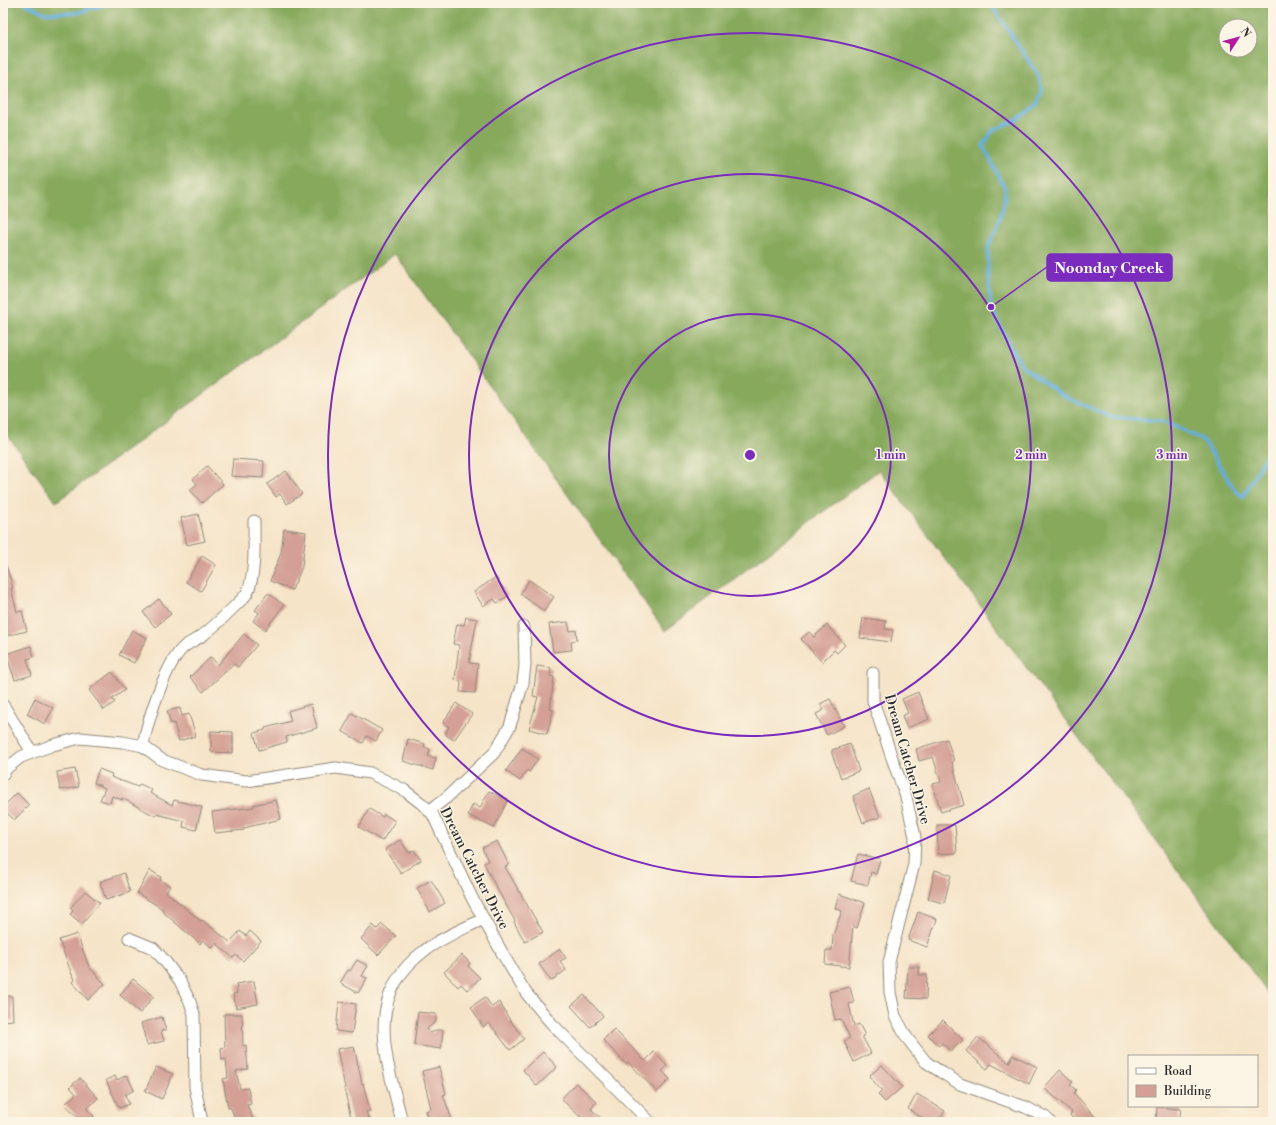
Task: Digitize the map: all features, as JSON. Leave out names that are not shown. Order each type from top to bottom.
[{"type":"street","points":[[143,746],[145,733],[164,679],[174,657],[184,647],[203,635],[223,618],[247,593],[251,582],[253,562],[254,521]]},
{"type":"street","points":[[429,811],[446,798],[494,753],[510,726],[523,683],[525,665],[524,627]]},
{"type":"street","name":"Dream Catcher Drive","points":[[873,673],[873,701],[906,797],[915,837],[914,864],[889,962],[890,992],[895,1016],[906,1038],[926,1062],[960,1084],[1025,1107],[1045,1117],[1050,1122]]},
{"type":"street","points":[[3,705],[32,752]]},
{"type":"street","name":"Dream Catcher Drive","points":[[3,774],[7,768],[21,757],[32,752],[80,738],[123,742],[143,746],[162,760],[202,775],[246,781],[336,768],[370,773],[404,790],[429,811],[483,919],[515,976],[538,1009],[650,1122]]},
{"type":"street","points":[[402,1122],[384,1043],[384,1022],[390,996],[402,974],[425,950],[483,919]]},
{"type":"street","points":[[129,938],[152,948],[164,960],[177,977],[190,1002],[194,1014],[194,1081],[201,1122]]},
{"type":"green space","points":[[3,3],[1273,3],[1273,1001],[1228,938],[879,470],[665,631],[395,254],[56,502],[3,429]]},
{"type":"building","points":[[233,459],[264,461],[263,478],[231,476]]},
{"type":"building","points":[[207,466],[223,484],[202,503],[190,490],[197,484],[193,479]]},
{"type":"building","points":[[286,471],[302,494],[287,504],[280,494],[276,497],[267,484]]},
{"type":"building","points":[[198,514],[205,541],[187,545],[181,518]]},
{"type":"building","points":[[284,529],[306,532],[302,567],[292,590],[270,581],[281,553]]},
{"type":"building","points":[[202,556],[216,565],[201,591],[186,582]]},
{"type":"building","points":[[3,562],[5,562],[13,588],[11,588],[17,612],[22,611],[27,631],[5,636],[3,628]]},
{"type":"building","points":[[496,577],[508,596],[497,603],[494,599],[483,606],[474,592]]},
{"type":"building","points":[[529,580],[554,597],[544,611],[520,594]]},
{"type":"building","points":[[268,593],[284,605],[265,630],[253,621],[259,613],[255,610]]},
{"type":"building","points":[[159,599],[171,614],[155,627],[143,612]]},
{"type":"building","points":[[466,617],[477,619],[469,663],[478,664],[475,693],[460,692],[461,681],[455,680],[459,645],[453,644],[457,624],[464,625]]},
{"type":"building","points":[[863,618],[886,621],[885,629],[893,630],[891,642],[860,638]]},
{"type":"building","points":[[568,622],[570,631],[576,630],[577,640],[571,641],[572,650],[553,652],[549,624]]},
{"type":"building","points":[[827,625],[845,645],[837,653],[834,650],[822,662],[801,639],[809,632],[814,637]]},
{"type":"building","points":[[132,630],[147,638],[134,663],[119,655]]},
{"type":"building","points":[[244,634],[257,645],[238,667],[234,664],[203,692],[190,677],[211,657],[218,665]]},
{"type":"building","points":[[31,646],[34,657],[27,659],[32,675],[15,680],[6,654]]},
{"type":"building","points":[[537,666],[551,668],[550,676],[554,677],[550,709],[553,710],[547,734],[529,729],[538,697],[533,696]]},
{"type":"building","points":[[112,672],[125,690],[112,699],[115,702],[104,710],[89,690]]},
{"type":"building","points":[[918,692],[929,719],[907,728],[902,716],[908,713],[902,699]]},
{"type":"building","points":[[35,698],[53,708],[45,724],[27,714]]},
{"type":"building","points":[[830,699],[844,726],[827,735],[816,714],[824,710],[820,704]]},
{"type":"building","points":[[456,703],[472,714],[454,740],[446,735],[446,731],[449,727],[443,723]]},
{"type":"building","points":[[311,704],[317,728],[286,737],[287,742],[259,750],[254,733],[265,730],[265,728],[291,721],[288,711]]},
{"type":"building","points":[[180,708],[182,716],[189,714],[196,736],[179,741],[174,723],[171,724],[167,711]]},
{"type":"building","points":[[352,713],[382,730],[376,741],[367,736],[363,743],[342,731]]},
{"type":"building","points":[[211,731],[233,732],[233,753],[211,752]]},
{"type":"building","points":[[408,739],[425,744],[424,747],[430,749],[428,756],[436,758],[433,770],[403,761]]},
{"type":"building","points":[[947,739],[954,761],[952,762],[964,805],[941,812],[933,784],[941,782],[933,757],[919,761],[916,749]]},
{"type":"building","points":[[850,744],[859,771],[841,778],[832,754],[832,750]]},
{"type":"building","points":[[522,748],[538,759],[529,772],[527,770],[520,781],[506,771]]},
{"type":"building","points":[[75,769],[79,787],[60,790],[57,772]]},
{"type":"building","points":[[99,769],[112,774],[111,777],[138,787],[140,784],[152,790],[150,793],[172,805],[174,800],[202,807],[196,830],[183,827],[184,821],[156,814],[155,816],[122,798],[122,800],[112,796],[110,803],[100,800],[105,788],[94,783]]},
{"type":"building","points":[[869,789],[880,817],[863,823],[853,796]]},
{"type":"building","points":[[489,791],[508,800],[494,828],[468,815],[473,804],[480,808]]},
{"type":"building","points":[[17,793],[29,805],[14,820],[3,809],[3,807]]},
{"type":"building","points":[[276,800],[281,819],[244,828],[244,830],[215,833],[212,812],[254,807],[253,805]]},
{"type":"building","points":[[369,809],[383,817],[384,814],[395,821],[382,841],[359,827]]},
{"type":"building","points":[[937,825],[955,825],[957,853],[938,854]]},
{"type":"building","points":[[400,840],[409,853],[414,850],[421,860],[401,873],[385,850]]},
{"type":"building","points":[[497,841],[509,865],[505,867],[543,932],[525,942],[484,863],[488,861],[482,848]]},
{"type":"building","points":[[858,854],[880,859],[876,874],[871,872],[868,885],[851,881]]},
{"type":"building","points":[[150,870],[161,877],[160,880],[170,886],[166,892],[201,921],[202,920],[230,942],[240,931],[246,936],[250,931],[261,941],[243,961],[236,955],[233,958],[216,943],[212,948],[203,940],[200,944],[162,911],[163,909],[137,893]]},
{"type":"building","points":[[935,870],[951,875],[944,903],[928,899]]},
{"type":"building","points":[[124,873],[130,892],[106,900],[100,882]]},
{"type":"building","points":[[431,880],[445,903],[430,912],[417,888]]},
{"type":"building","points":[[85,891],[100,903],[82,924],[70,914],[73,911],[70,908]]},
{"type":"building","points":[[839,894],[865,903],[857,928],[853,926],[849,967],[825,964],[826,950],[832,950],[833,935],[842,911],[835,908]]},
{"type":"building","points":[[918,912],[937,919],[927,947],[908,940]]},
{"type":"building","points":[[382,924],[396,936],[378,955],[361,939],[373,925],[377,929]]},
{"type":"building","points":[[77,934],[89,967],[105,984],[88,1000],[72,982],[74,980],[59,940]]},
{"type":"building","points":[[560,949],[566,958],[560,961],[566,970],[551,981],[539,964]]},
{"type":"building","points":[[462,955],[470,963],[468,966],[480,978],[467,990],[461,984],[458,987],[444,972]]},
{"type":"building","points":[[357,960],[368,966],[362,976],[367,978],[358,993],[340,983],[348,970],[350,971]]},
{"type":"building","points":[[908,967],[919,967],[919,975],[927,975],[926,999],[906,998]]},
{"type":"building","points":[[133,979],[154,996],[140,1013],[120,995]]},
{"type":"building","points":[[254,981],[258,1004],[236,1008],[233,994],[237,993],[236,984]]},
{"type":"building","points":[[850,987],[854,1003],[849,1004],[854,1026],[859,1024],[865,1035],[862,1036],[871,1053],[854,1062],[844,1041],[850,1038],[841,1019],[835,1020],[829,992]]},
{"type":"building","points":[[584,995],[603,1016],[590,1027],[571,1006]]},
{"type":"building","points":[[3,996],[12,996],[13,1020],[3,1021]]},
{"type":"building","points":[[485,997],[492,1007],[499,1002],[524,1039],[510,1050],[489,1023],[483,1027],[471,1007]]},
{"type":"building","points":[[339,1002],[356,1004],[352,1033],[336,1031]]},
{"type":"building","points":[[418,1012],[436,1014],[436,1021],[427,1029],[431,1033],[436,1030],[443,1030],[441,1049],[414,1045]]},
{"type":"building","points":[[224,1014],[242,1014],[243,1046],[246,1045],[248,1069],[236,1071],[240,1089],[248,1088],[251,1104],[247,1105],[254,1122],[236,1122],[231,1108],[228,1108],[223,1079],[228,1078],[226,1059],[222,1060],[221,1048],[225,1047]]},
{"type":"building","points":[[162,1017],[166,1030],[161,1031],[164,1041],[147,1045],[141,1023]]},
{"type":"building","points":[[943,1020],[963,1040],[951,1051],[942,1043],[939,1046],[928,1035]]},
{"type":"building","points":[[614,1029],[645,1061],[654,1052],[667,1066],[662,1071],[670,1079],[657,1092],[628,1062],[626,1064],[603,1040]]},
{"type":"building","points":[[978,1037],[1009,1063],[1013,1055],[1037,1067],[1029,1084],[991,1064],[987,1069],[966,1051]]},
{"type":"building","points":[[354,1046],[362,1084],[363,1083],[370,1111],[366,1112],[371,1122],[352,1122],[344,1088],[337,1049]]},
{"type":"building","points":[[543,1052],[557,1067],[537,1086],[523,1070]]},
{"type":"building","points":[[882,1065],[902,1087],[885,1102],[878,1095],[882,1091],[869,1076]]},
{"type":"building","points":[[156,1067],[173,1074],[162,1099],[145,1091]]},
{"type":"building","points":[[439,1067],[446,1094],[443,1095],[453,1122],[430,1122],[426,1111],[431,1109],[422,1071]]},
{"type":"building","points":[[1060,1070],[1073,1082],[1070,1085],[1076,1090],[1074,1093],[1100,1122],[1076,1122],[1070,1115],[1072,1112],[1044,1088]]},
{"type":"building","points":[[127,1075],[134,1090],[125,1095],[129,1104],[119,1108],[106,1080],[115,1076],[117,1080]]},
{"type":"building","points":[[80,1078],[98,1098],[87,1109],[94,1116],[88,1122],[82,1122],[65,1104],[76,1094],[70,1087]]},
{"type":"building","points":[[576,1083],[597,1102],[591,1109],[605,1122],[586,1122],[561,1099]]},
{"type":"building","points":[[917,1094],[945,1111],[938,1122],[929,1122],[908,1109]]},
{"type":"building","points":[[1157,1107],[1181,1109],[1179,1122],[1156,1122]]},
{"type":"waterway","points":[[24,3],[45,13],[76,13],[111,3]]},
{"type":"waterway","points":[[990,3],[1038,75],[1042,91],[1037,105],[1015,121],[993,130],[983,146],[1005,188],[1004,202],[999,222],[988,248],[988,275],[991,307],[1010,346],[1023,367],[1064,396],[1110,417],[1163,421],[1203,440],[1235,490],[1243,497],[1266,455],[1273,446]]},
{"type":"place","name":"Noonday Creek","points":[[991,307]]}]
